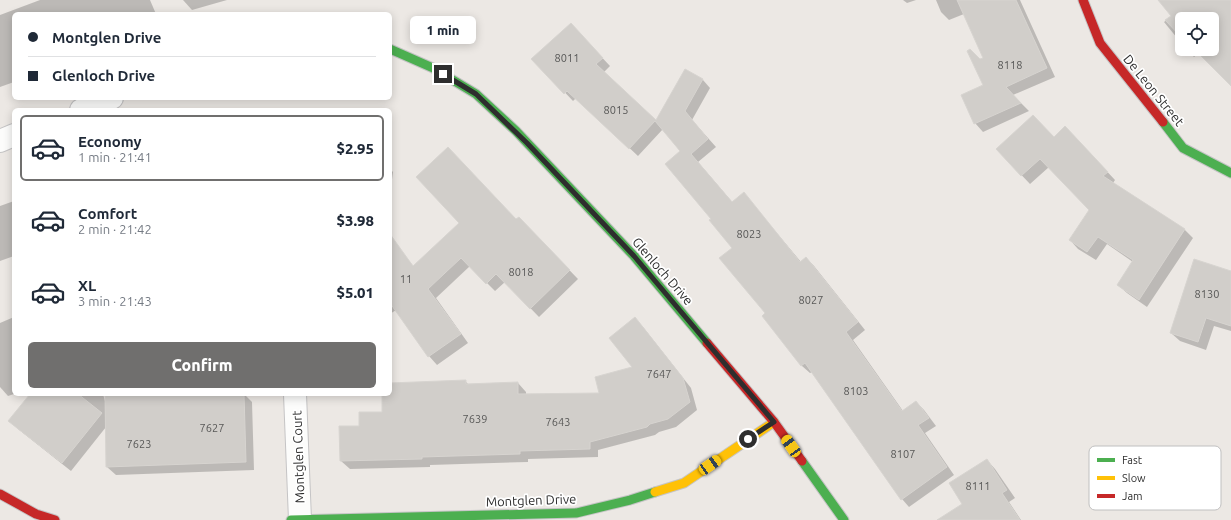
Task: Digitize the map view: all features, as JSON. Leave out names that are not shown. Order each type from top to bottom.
[{"type":"street","name":"De Leon Street","points":[[1083,0],[1100,43],[1183,148],[1231,173]]},
{"type":"street","name":"Glenloch Drive","points":[[392,50],[397,51],[433,68],[476,94],[516,131],[634,256],[774,422],[844,520]]},
{"type":"street","points":[[86,108],[107,100]]},
{"type":"street","points":[[0,141],[12,136]]},
{"type":"street","name":"Montglen Court","points":[[296,396],[300,520]]},
{"type":"street","name":"Montglen Drive","points":[[291,520],[576,513],[630,500],[684,483],[774,422]]},
{"type":"street","points":[[0,494],[36,514],[55,520]]},
{"type":"building","points":[[957,0],[1016,0],[1047,68],[1006,87],[1021,103],[974,124],[961,95],[983,85],[967,51],[970,49],[980,59],[983,58]]},
{"type":"building","points":[[1158,0],[1231,0],[1231,86],[1201,56],[1219,56],[1219,12],[1175,12],[1175,31],[1165,20],[1171,16]]},
{"type":"building","points":[[571,23],[603,58],[596,64],[656,120],[685,69],[703,79],[685,111],[708,139],[691,154],[732,202],[744,192],[800,262],[806,257],[858,322],[846,332],[902,411],[916,401],[929,418],[918,425],[947,467],[901,500],[805,363],[801,366],[762,316],[765,313],[719,258],[732,248],[709,220],[711,219],[665,164],[680,151],[655,121],[629,149],[567,91],[564,94],[531,59]]},
{"type":"building","points":[[1033,115],[1054,137],[1065,126],[1108,172],[1103,176],[1185,229],[1139,300],[1117,285],[1133,260],[1098,237],[1087,252],[1069,240],[1089,210],[1040,159],[1021,176],[996,149]]},
{"type":"building","points":[[448,147],[516,219],[519,217],[570,270],[530,309],[496,274],[486,284],[461,258],[428,289],[461,334],[428,357],[392,306],[392,237],[413,266],[459,223],[416,177]]},
{"type":"building","points":[[1194,259],[1231,271],[1231,326],[1206,318],[1198,342],[1170,333]]},
{"type":"building","points":[[635,317],[683,378],[690,402],[668,419],[650,424],[647,427],[590,442],[590,449],[520,451],[520,454],[422,457],[422,459],[340,461],[339,426],[359,426],[359,412],[382,412],[382,396],[392,396],[392,383],[466,380],[466,384],[518,382],[518,394],[599,393],[595,377],[632,367],[609,338]]},
{"type":"building","points":[[28,396],[81,396],[102,413],[62,463],[8,421]]},
{"type":"building","points":[[105,396],[244,396],[246,462],[106,467]]},
{"type":"building","points":[[987,459],[1007,490],[1002,493],[1020,520],[937,520],[962,504],[949,483]]},
{"type":"traffic: fast","points":[[392,50],[433,68],[476,94],[516,131],[634,256],[707,343]]},
{"type":"traffic: fast","points":[[1163,122],[1183,148],[1231,173]]},
{"type":"traffic: fast","points":[[802,461],[844,520]]},
{"type":"traffic: fast","points":[[291,520],[576,513],[630,500],[655,492]]},
{"type":"traffic: slow","points":[[655,492],[684,483],[774,422]]},
{"type":"traffic: jam","points":[[1083,0],[1100,43],[1163,122]]},
{"type":"traffic: jam","points":[[707,343],[774,422],[802,461]]},
{"type":"traffic: jam","points":[[0,494],[36,514],[55,520]]},
{"type":"route","points":[[443,74],[476,94],[516,131],[634,256],[774,422],[748,439]]}]
